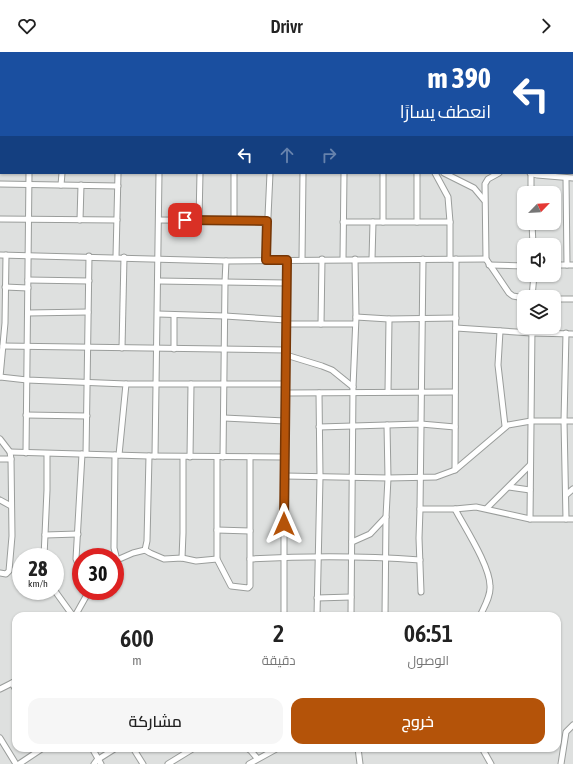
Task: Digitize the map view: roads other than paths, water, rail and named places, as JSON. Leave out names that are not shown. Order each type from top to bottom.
[{"type":"street","points":[[26,453],[29,174]]},
{"type":"street","points":[[61,185],[62,174]]},
{"type":"street","points":[[116,257],[118,174]]},
{"type":"street","points":[[155,456],[159,174]]},
{"type":"street","points":[[199,220],[200,174]]},
{"type":"street","points":[[234,174],[234,221]]},
{"type":"street","points":[[266,260],[270,174]]},
{"type":"street","points":[[302,260],[303,174]]},
{"type":"street","points":[[343,259],[344,174]]},
{"type":"street","points":[[383,174],[383,222]]},
{"type":"street","points":[[417,174],[417,222]]},
{"type":"street","points":[[436,174],[448,197],[453,259],[456,318],[455,470]]},
{"type":"street","points":[[446,174],[474,188],[484,200]]},
{"type":"street","points":[[496,174],[486,181],[484,200],[486,259],[513,296],[517,297]]},
{"type":"street","points":[[531,174],[531,186]]},
{"type":"street","points":[[542,174],[573,178]]},
{"type":"street","points":[[566,178],[570,265]]},
{"type":"street","points":[[0,184],[118,186]]},
{"type":"street","points":[[80,220],[81,185]]},
{"type":"street","points":[[0,219],[117,220]]},
{"type":"street","points":[[159,220],[267,221]]},
{"type":"street","points":[[343,222],[450,222]]},
{"type":"street","points":[[372,259],[373,222]]},
{"type":"street","points":[[0,255],[226,260],[486,259]]},
{"type":"street","points":[[6,255],[2,323],[3,346],[0,377],[27,380],[156,385],[224,383],[286,384]]},
{"type":"street","points":[[77,548],[87,416],[89,256]]},
{"type":"street","points":[[122,348],[124,257]]},
{"type":"street","points":[[321,324],[322,259]]},
{"type":"street","points":[[351,612],[353,389],[356,317],[355,259]]},
{"type":"street","points":[[421,592],[419,538],[423,259]]},
{"type":"street","points":[[226,260],[224,418],[220,457],[217,559],[231,586],[248,588],[250,586],[250,457]]},
{"type":"street","points":[[284,612],[284,457],[287,260]]},
{"type":"street","points":[[490,265],[517,266]]},
{"type":"street","points":[[28,280],[89,281]]},
{"type":"street","points":[[158,281],[287,283]]},
{"type":"street","points":[[5,287],[28,288]]},
{"type":"street","points":[[561,299],[573,299]]},
{"type":"street","points":[[28,313],[88,312]]},
{"type":"street","points":[[158,314],[225,316],[321,324],[355,324]]},
{"type":"street","points":[[174,315],[174,349]]},
{"type":"street","points":[[356,317],[389,319],[456,318]]},
{"type":"street","points":[[388,392],[389,319]]},
{"type":"street","points":[[456,328],[500,331],[517,330]]},
{"type":"street","points":[[500,331],[498,365],[505,426]]},
{"type":"street","points":[[561,333],[573,334]]},
{"type":"street","points":[[566,333],[564,421],[566,519]]},
{"type":"street","points":[[530,518],[532,334]]},
{"type":"street","points":[[3,346],[225,350],[286,353],[332,370],[353,389]]},
{"type":"street","points":[[114,548],[117,455],[126,384]]},
{"type":"street","points":[[190,457],[191,384]]},
{"type":"street","points":[[286,393],[319,393],[353,389],[388,392],[455,392]]},
{"type":"street","points":[[317,612],[320,477],[319,393]]},
{"type":"street","points":[[26,415],[87,416]]},
{"type":"street","points":[[224,418],[285,421]]},
{"type":"street","points":[[285,476],[388,478],[436,477],[455,470],[505,426],[511,423],[531,421],[573,421]]},
{"type":"street","points":[[319,427],[421,424],[455,427]]},
{"type":"street","points":[[385,612],[388,478],[387,425]]},
{"type":"street","points":[[0,439],[10,452],[11,459],[12,536],[9,571],[6,574],[0,574]]},
{"type":"street","points":[[10,452],[183,457],[284,457]]},
{"type":"street","points":[[44,548],[46,454]]},
{"type":"street","points":[[145,550],[148,535],[149,456]]},
{"type":"street","points":[[182,558],[183,457]]},
{"type":"street","points":[[0,459],[11,459]]},
{"type":"street","points":[[487,508],[530,465]]},
{"type":"street","points":[[509,487],[530,490]]},
{"type":"street","points":[[566,495],[573,489]]},
{"type":"street","points":[[0,500],[11,506]]},
{"type":"street","points":[[420,509],[455,509],[476,507],[487,508],[530,518],[573,519]]},
{"type":"street","points":[[455,509],[481,557],[490,580],[491,588],[482,612]]},
{"type":"street","points":[[352,542],[370,534],[386,517]]},
{"type":"street","points":[[217,530],[250,531]]},
{"type":"street","points":[[45,534],[78,534]]},
{"type":"street","points":[[124,557],[145,550],[164,559],[182,558],[196,562],[217,559]]},
{"type":"street","points":[[250,559],[318,557],[420,560]]},
{"type":"street","points":[[318,598],[351,597]]},
{"type":"street","points":[[62,600],[71,612]]},
{"type":"street","points":[[76,612],[84,600]]},
{"type":"street","points":[[0,689],[12,683]]},
{"type":"street","points":[[561,764],[566,732],[573,725]]},
{"type":"street","points":[[0,738],[16,764]]},
{"type":"street","points":[[19,764],[36,752]]},
{"type":"street","points":[[94,752],[100,762]]},
{"type":"street","points":[[94,764],[100,762],[111,752]]},
{"type":"street","points":[[136,752],[143,764]]},
{"type":"street","points":[[168,764],[188,752]]},
{"type":"street","points":[[252,752],[257,758]]},
{"type":"street","points":[[249,764],[270,752]]},
{"type":"street","points":[[358,752],[360,764]]},
{"type":"street","points":[[484,752],[491,764]]}]
